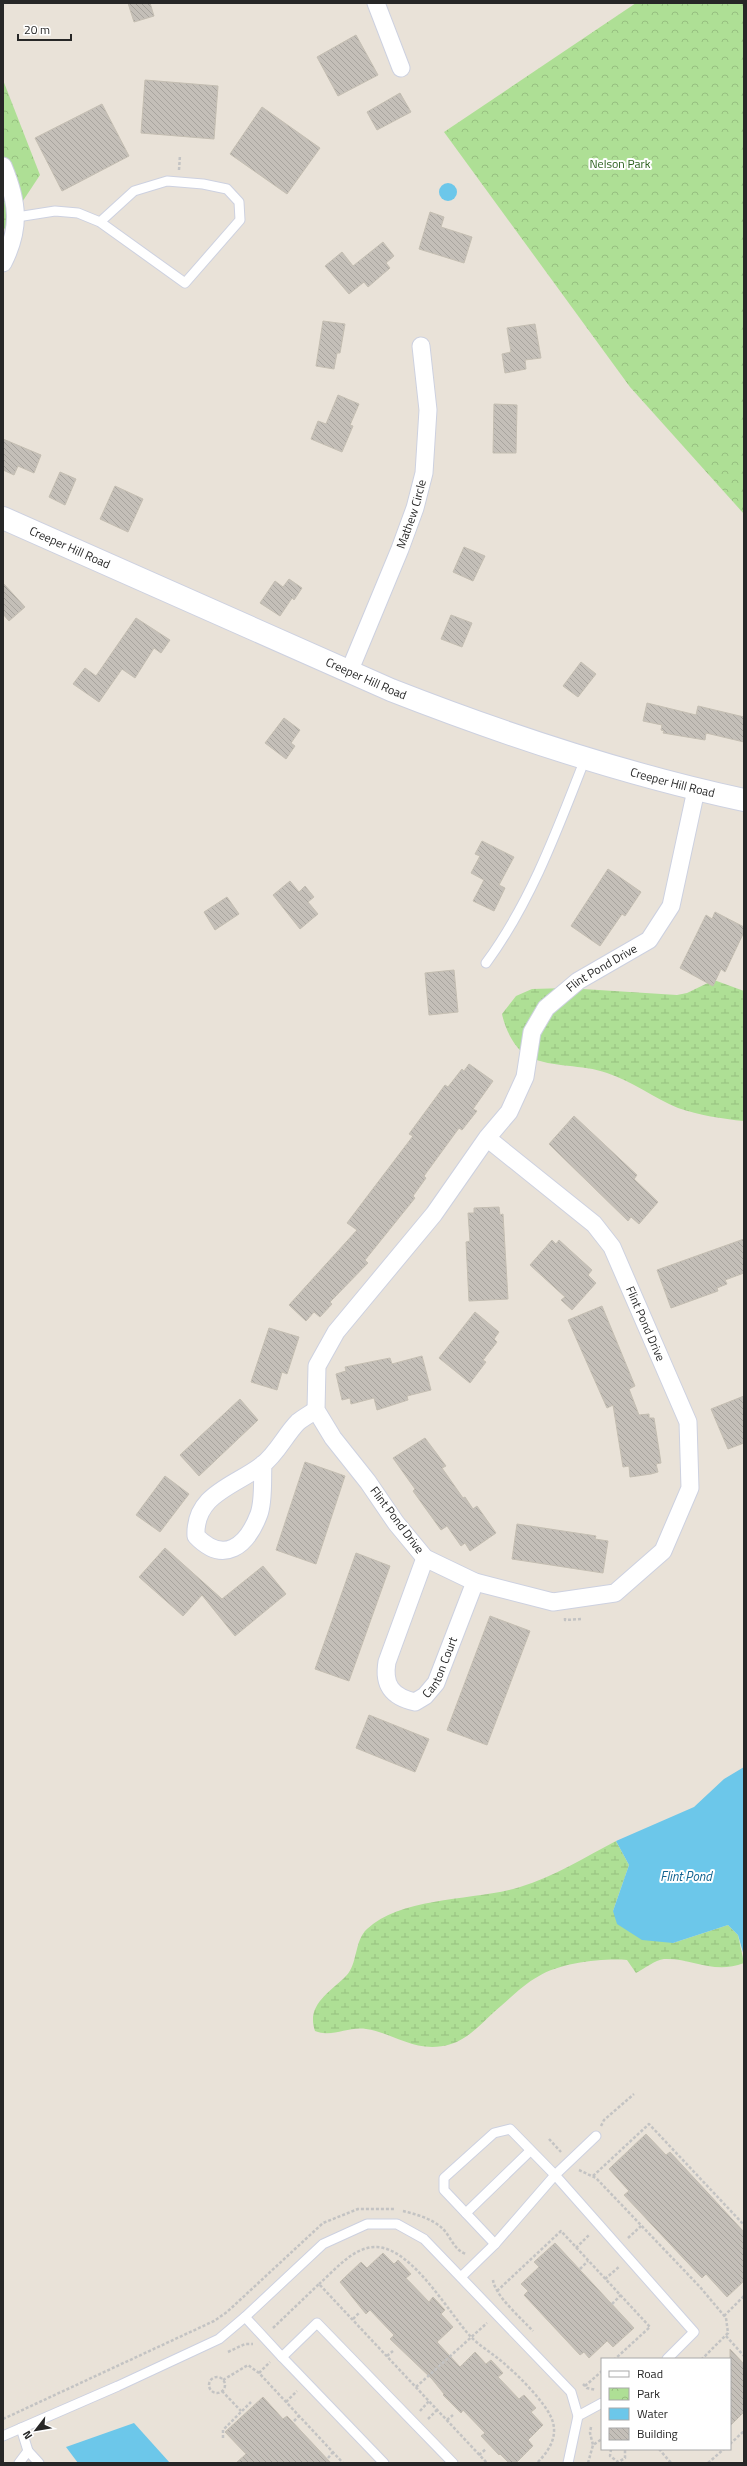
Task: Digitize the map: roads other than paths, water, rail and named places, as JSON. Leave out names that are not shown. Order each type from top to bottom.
[{"type":"street","points":[[376,3],[400,68]]},
{"type":"street","points":[[3,166],[11,190],[17,217],[13,241],[3,263]]},
{"type":"street","name":"Mathew Circle","points":[[349,672],[415,508],[424,473],[428,435],[428,400],[421,346]]},
{"type":"street","name":"Creeper Hill Road","points":[[3,518],[349,672],[455,715],[585,759],[696,790],[744,800]]},
{"type":"street","name":"Flint Pond Drive","points":[[487,1138],[594,1224],[612,1247],[688,1422],[690,1488],[663,1552],[614,1593],[553,1602],[475,1582],[425,1558],[396,1523],[368,1482],[333,1438],[316,1410],[317,1366],[334,1334],[434,1214],[487,1138],[509,1112],[525,1077],[532,1032],[546,1008],[578,981],[649,940],[671,906],[696,790]]},
{"type":"street","points":[[263,1464],[259,1513],[245,1539],[232,1550],[218,1552],[206,1546],[196,1536],[196,1522],[201,1509],[220,1489],[263,1464],[298,1422],[316,1410]]},
{"type":"street","name":"Canton Court","points":[[425,1558],[387,1662],[385,1674],[387,1686],[394,1694],[406,1700],[415,1702],[425,1696],[436,1683],[475,1582]]},
{"type":"lane","points":[[17,217],[55,211],[78,213],[100,222],[185,283],[240,220],[240,202],[227,189],[203,184],[167,181],[134,191],[100,222]]},
{"type":"lane","points":[[486,963],[503,940],[532,885],[585,759]]},
{"type":"lane","points":[[496,2244],[444,2190],[444,2178],[494,2133],[510,2128],[530,2151],[555,2175],[598,2226],[694,2332],[668,2358]]},
{"type":"lane","points":[[461,2277],[496,2244],[555,2175],[596,2136]]},
{"type":"lane","points":[[466,2213],[530,2151]]},
{"type":"lane","points":[[3,2436],[118,2386],[218,2339],[245,2317],[324,2244],[367,2224],[397,2224],[424,2238],[571,2392],[578,2416],[568,2463]]},
{"type":"lane","points":[[245,2317],[384,2463]]},
{"type":"lane","points":[[282,2357],[317,2323],[453,2463]]},
{"type":"lane","points":[[578,2416],[601,2404]]},
{"type":"lane","points":[[21,2428],[28,2451],[39,2463]]},
{"type":"lane","points":[[19,2463],[28,2451]]},
{"type":"water","points":[[444,183],[452,183],[457,188],[455,199],[452,201],[444,201],[439,196],[439,188]]},
{"type":"water","name":"Flint Pond","points":[[744,1767],[744,1956],[738,1935],[728,1925],[673,1943],[642,1940],[617,1924],[613,1911],[629,1865],[616,1841],[694,1807],[724,1779]]},
{"type":"water","points":[[134,2423],[170,2463],[78,2463],[66,2447]]},
{"type":"park label","name":"Nelson Park","points":[[620,164]]}]
